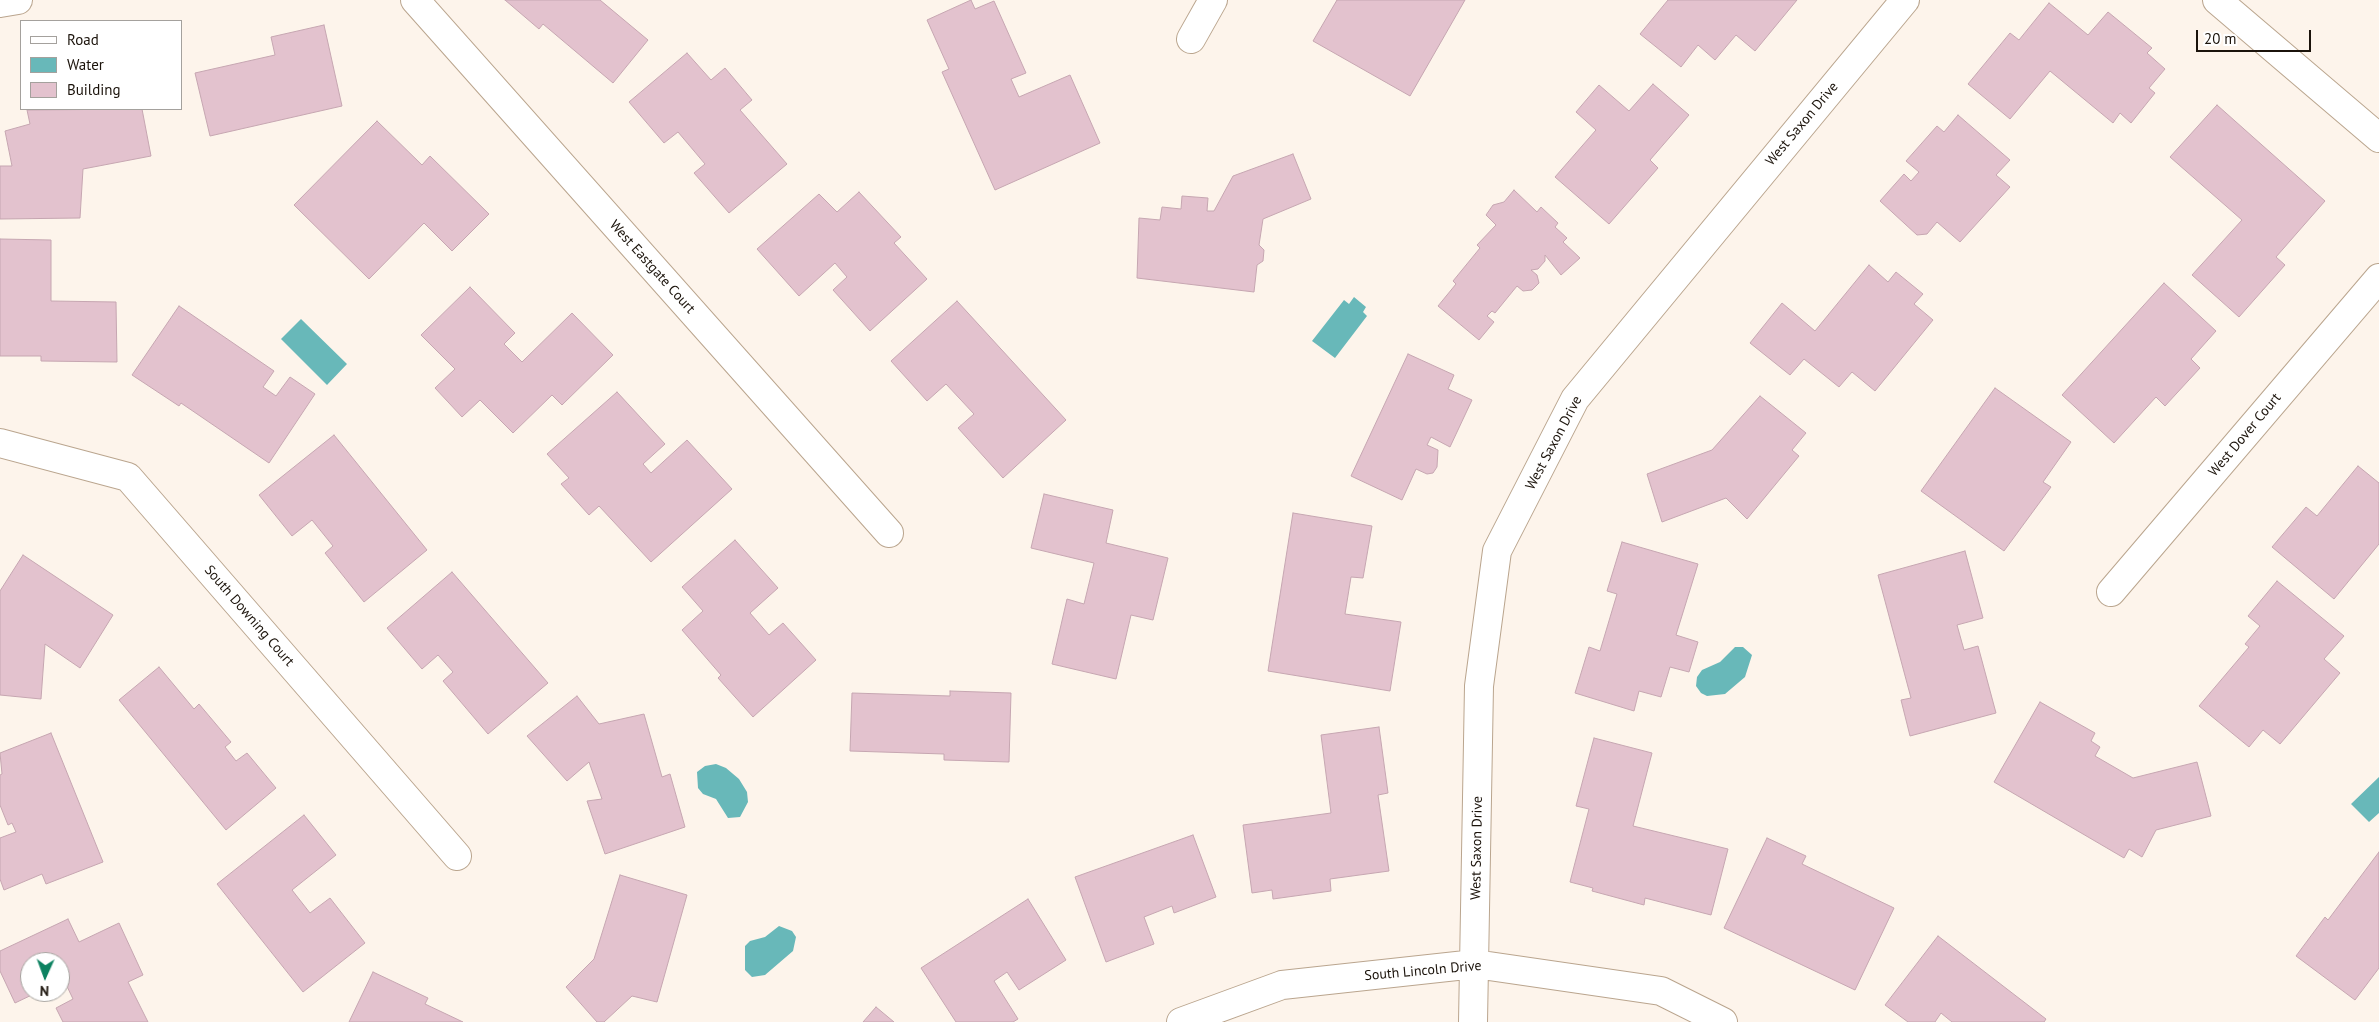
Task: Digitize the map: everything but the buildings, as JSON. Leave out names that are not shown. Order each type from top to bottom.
[{"type":"street","points":[[0,3],[18,0]]},
{"type":"street","name":"West Eastgate Court","points":[[415,0],[888,533]]},
{"type":"street","points":[[1191,39],[1213,0]]},
{"type":"street","name":"West Saxon Drive","points":[[1473,1022],[1479,686],[1497,551],[1575,399],[1905,0]]},
{"type":"street","points":[[2217,0],[2379,138]]},
{"type":"street","name":"West Dover Court","points":[[2111,592],[2379,278]]},
{"type":"street","name":"South Downing Court","points":[[0,443],[128,477],[457,856]]},
{"type":"street","name":"South Lincoln Drive","points":[[1181,1022],[1282,985],[1475,964],[1660,990],[1723,1022]]},
{"type":"water","points":[[1354,297],[1366,307],[1363,312],[1367,316],[1335,358],[1312,341],[1344,300],[1349,304]]},
{"type":"water","points":[[301,319],[347,364],[327,385],[281,339]]},
{"type":"water","points":[[1735,647],[1743,647],[1752,655],[1745,677],[1725,694],[1707,696],[1701,693],[1696,686],[1697,677],[1702,670],[1720,662]]},
{"type":"water","points":[[716,764],[726,768],[739,779],[747,792],[748,802],[740,817],[728,818],[716,799],[703,794],[698,788],[697,772],[705,766]]},
{"type":"water","points":[[2379,777],[2379,813],[2369,822],[2351,804]]},
{"type":"water","points":[[779,926],[792,931],[796,937],[793,951],[765,975],[752,977],[745,970],[745,946],[750,941],[765,937]]}]
